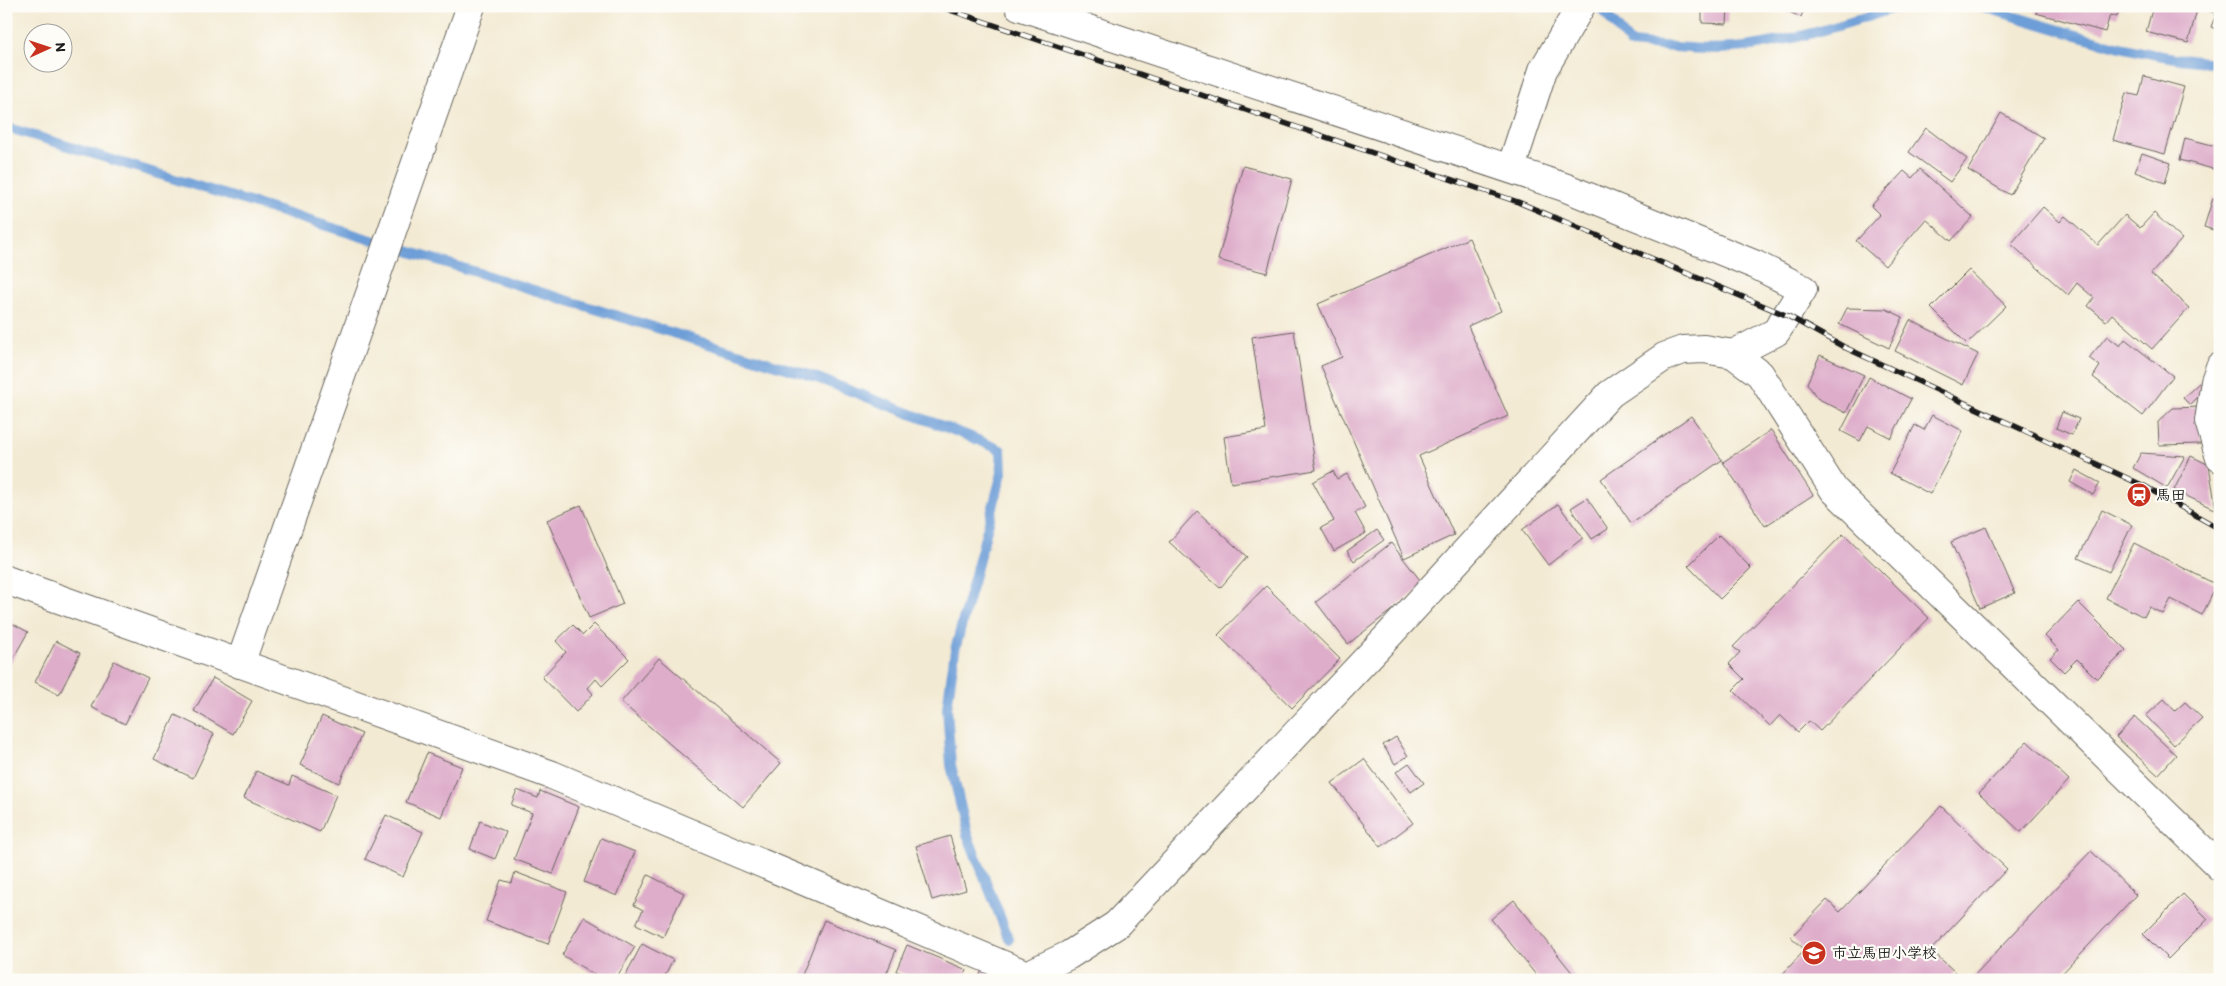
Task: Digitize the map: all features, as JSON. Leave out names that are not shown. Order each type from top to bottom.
[{"type":"street","points":[[240,664],[471,6]]},
{"type":"street","points":[[1019,6],[1564,187],[1756,265],[1803,289],[1776,332],[1733,354]]},
{"type":"street","points":[[1510,168],[1543,70],[1581,6]]},
{"type":"street","points":[[6,580],[552,775],[1027,977],[1069,955],[1116,925],[1396,627],[1610,394],[1664,357],[1683,350],[1704,349],[1733,354],[1760,374],[1834,490],[2220,866]]},
{"type":"street","points":[[2220,367],[2215,381],[2209,421],[2220,458]]},
{"type":"building","points":[[1702,6],[1728,6],[1727,24],[1702,23]]},
{"type":"building","points":[[1775,6],[1805,6],[1801,17]]},
{"type":"building","points":[[2038,6],[2120,6],[2117,17],[2110,15],[2105,32],[2036,13]]},
{"type":"building","points":[[2153,6],[2198,6],[2188,43],[2146,32]]},
{"type":"building","points":[[2210,6],[2220,6],[2220,31],[2211,27],[2216,14],[2208,10]]},
{"type":"building","points":[[2144,76],[2184,87],[2165,154],[2113,140],[2126,93],[2139,96]]},
{"type":"building","points":[[2001,113],[2044,138],[2010,195],[1968,170]]},
{"type":"building","points":[[1926,128],[1967,159],[1950,182],[1909,152]]},
{"type":"building","points":[[2185,138],[2220,147],[2220,171],[2180,160]]},
{"type":"building","points":[[2142,153],[2171,163],[2165,183],[2135,172]]},
{"type":"building","points":[[1243,166],[1292,179],[1267,273],[1218,260]]},
{"type":"building","points":[[1920,169],[1973,217],[1951,241],[1926,219],[1885,266],[1856,241],[1880,215],[1871,206],[1904,171],[1912,178]]},
{"type":"building","points":[[2213,198],[2220,200],[2220,232],[2204,227]]},
{"type":"building","points":[[2043,207],[2060,222],[2065,216],[2098,245],[2125,215],[2140,228],[2154,213],[2182,239],[2151,274],[2189,308],[2152,349],[2112,314],[2106,321],[2088,306],[2094,298],[2077,283],[2068,295],[2011,244]]},
{"type":"building","points":[[1469,238],[1501,311],[1468,326],[1508,416],[1419,456],[1454,535],[1404,558],[1321,366],[1342,357],[1318,304]]},
{"type":"building","points":[[1969,270],[2006,306],[1967,344],[1931,308]]},
{"type":"building","points":[[1847,308],[1886,309],[1903,317],[1889,348],[1839,324]]},
{"type":"building","points":[[1910,320],[1978,354],[1963,385],[1895,351]]},
{"type":"building","points":[[1294,331],[1316,470],[1231,483],[1224,437],[1266,430],[1252,337]]},
{"type":"building","points":[[2107,336],[2120,346],[2125,339],[2173,376],[2143,416],[2093,377],[2100,366],[2089,358]]},
{"type":"building","points":[[1820,355],[1864,375],[1846,413],[1817,398],[1807,383]]},
{"type":"building","points":[[1869,377],[1911,399],[1891,438],[1868,426],[1860,441],[1841,431]]},
{"type":"building","points":[[2200,382],[2206,389],[2190,405],[2183,398]]},
{"type":"building","points":[[2200,407],[2201,444],[2159,445],[2158,422],[2173,408]]},
{"type":"building","points":[[2062,412],[2079,419],[2072,435],[2056,428]]},
{"type":"building","points":[[1932,415],[1963,431],[1930,494],[1890,473],[1915,425],[1924,430]]},
{"type":"building","points":[[1691,416],[1722,460],[1631,523],[1601,479]]},
{"type":"building","points":[[1771,430],[1813,495],[1765,526],[1723,462]]},
{"type":"building","points":[[2141,453],[2185,456],[2167,488],[2133,468]]},
{"type":"building","points":[[2191,456],[2209,465],[2216,510],[2174,490]]},
{"type":"building","points":[[2076,470],[2100,483],[2093,495],[2070,482]]},
{"type":"building","points":[[1333,471],[1337,479],[1347,474],[1365,507],[1355,513],[1366,533],[1334,551],[1321,528],[1334,521],[1313,482]]},
{"type":"building","points":[[1587,498],[1608,529],[1592,539],[1571,508]]},
{"type":"building","points":[[1558,504],[1583,538],[1548,565],[1522,530]]},
{"type":"building","points":[[581,505],[623,604],[589,618],[547,520]]},
{"type":"building","points":[[2102,510],[2132,525],[2109,572],[2078,558]]},
{"type":"building","points":[[1197,511],[1247,557],[1220,588],[1169,542]]},
{"type":"building","points":[[1986,527],[2015,593],[1980,608],[1951,542]]},
{"type":"building","points":[[1377,530],[1384,540],[1354,561],[1347,551]]},
{"type":"building","points":[[1843,534],[1929,618],[1820,731],[1809,721],[1798,732],[1780,715],[1770,726],[1733,690],[1744,679],[1729,664],[1740,652],[1733,647]]},
{"type":"building","points":[[1719,535],[1751,568],[1720,599],[1688,566]]},
{"type":"building","points":[[1391,543],[1424,585],[1348,644],[1316,602]]},
{"type":"building","points":[[2134,543],[2217,585],[2202,615],[2171,599],[2163,614],[2149,607],[2144,617],[2106,598]]},
{"type":"building","points":[[1266,586],[1340,659],[1292,708],[1218,635]]},
{"type":"building","points":[[2078,602],[2126,650],[2097,679],[2077,659],[2064,672],[2050,658],[2059,650],[2045,636]]},
{"type":"building","points":[[6,620],[28,632],[6,671]]},
{"type":"building","points":[[594,624],[629,659],[602,686],[596,679],[588,688],[593,694],[576,712],[542,677],[566,652],[556,641],[573,625],[583,635]]},
{"type":"building","points":[[56,641],[80,653],[59,695],[35,682]]},
{"type":"building","points":[[659,658],[781,763],[743,807],[621,702]]},
{"type":"building","points":[[114,661],[148,678],[125,724],[91,707]]},
{"type":"building","points":[[213,678],[252,701],[233,734],[194,711]]},
{"type":"building","points":[[2164,699],[2175,711],[2185,702],[2202,718],[2174,745],[2146,716]]},
{"type":"building","points":[[175,715],[214,734],[193,778],[154,759]]},
{"type":"building","points":[[322,716],[362,734],[339,783],[300,765]]},
{"type":"building","points":[[2135,717],[2176,755],[2158,775],[2116,737]]},
{"type":"building","points":[[1396,737],[1408,756],[1395,764],[1383,745]]},
{"type":"building","points":[[2027,741],[2069,780],[2021,832],[1979,793]]},
{"type":"building","points":[[427,753],[462,767],[441,817],[406,802]]},
{"type":"building","points":[[1364,759],[1413,823],[1381,847],[1332,783]]},
{"type":"building","points":[[1409,763],[1424,783],[1411,792],[1396,772]]},
{"type":"building","points":[[256,771],[289,785],[292,776],[336,795],[320,832],[244,798]]},
{"type":"building","points":[[517,790],[538,798],[540,791],[579,807],[553,874],[514,859],[532,813],[511,805]]},
{"type":"building","points":[[1941,806],[2007,869],[1931,950],[1955,972],[1948,980],[1777,980],[1805,950],[1791,937],[1827,900],[1840,912]]},
{"type":"building","points":[[386,815],[423,832],[403,877],[365,859]]},
{"type":"building","points":[[480,821],[506,832],[495,859],[470,849]]},
{"type":"building","points":[[950,836],[966,890],[932,900],[916,846]]},
{"type":"building","points":[[601,838],[635,852],[617,896],[584,882]]},
{"type":"building","points":[[2091,851],[2136,895],[2056,980],[1970,980]]},
{"type":"building","points":[[515,872],[567,892],[548,944],[486,921],[501,880],[512,883]]},
{"type":"building","points":[[648,875],[684,893],[663,937],[636,924],[643,910],[634,905]]},
{"type":"building","points":[[2183,894],[2208,919],[2168,959],[2143,934]]},
{"type":"building","points":[[1514,900],[1578,980],[1540,980],[1491,919]]},
{"type":"building","points":[[584,917],[635,947],[615,980],[603,980],[562,955]]},
{"type":"building","points":[[824,920],[896,950],[884,980],[800,980]]},
{"type":"building","points":[[642,944],[673,960],[663,980],[623,980]]},
{"type":"building","points":[[907,945],[967,970],[963,980],[919,980],[896,971]]},
{"type":"building","points":[[985,962],[1027,980],[978,980]]},
{"type":"waterway","points":[[1599,6],[1630,43],[1706,49],[1737,48],[1790,39],[1845,24],[1899,6]]},
{"type":"waterway","points":[[1980,6],[2129,49],[2189,60],[2220,63]]},
{"type":"waterway","points":[[6,127],[812,376],[1001,450],[1002,473],[955,650],[947,708],[951,765],[967,834],[1009,939]]},
{"type":"railway","points":[[938,6],[1518,202],[1788,316],[1844,347],[2144,486],[2220,529]]},
{"type":"place","name":"馬田","points":[[2139,495]]},
{"type":"place","name":"市立馬田小学校","points":[[1814,953]]}]
